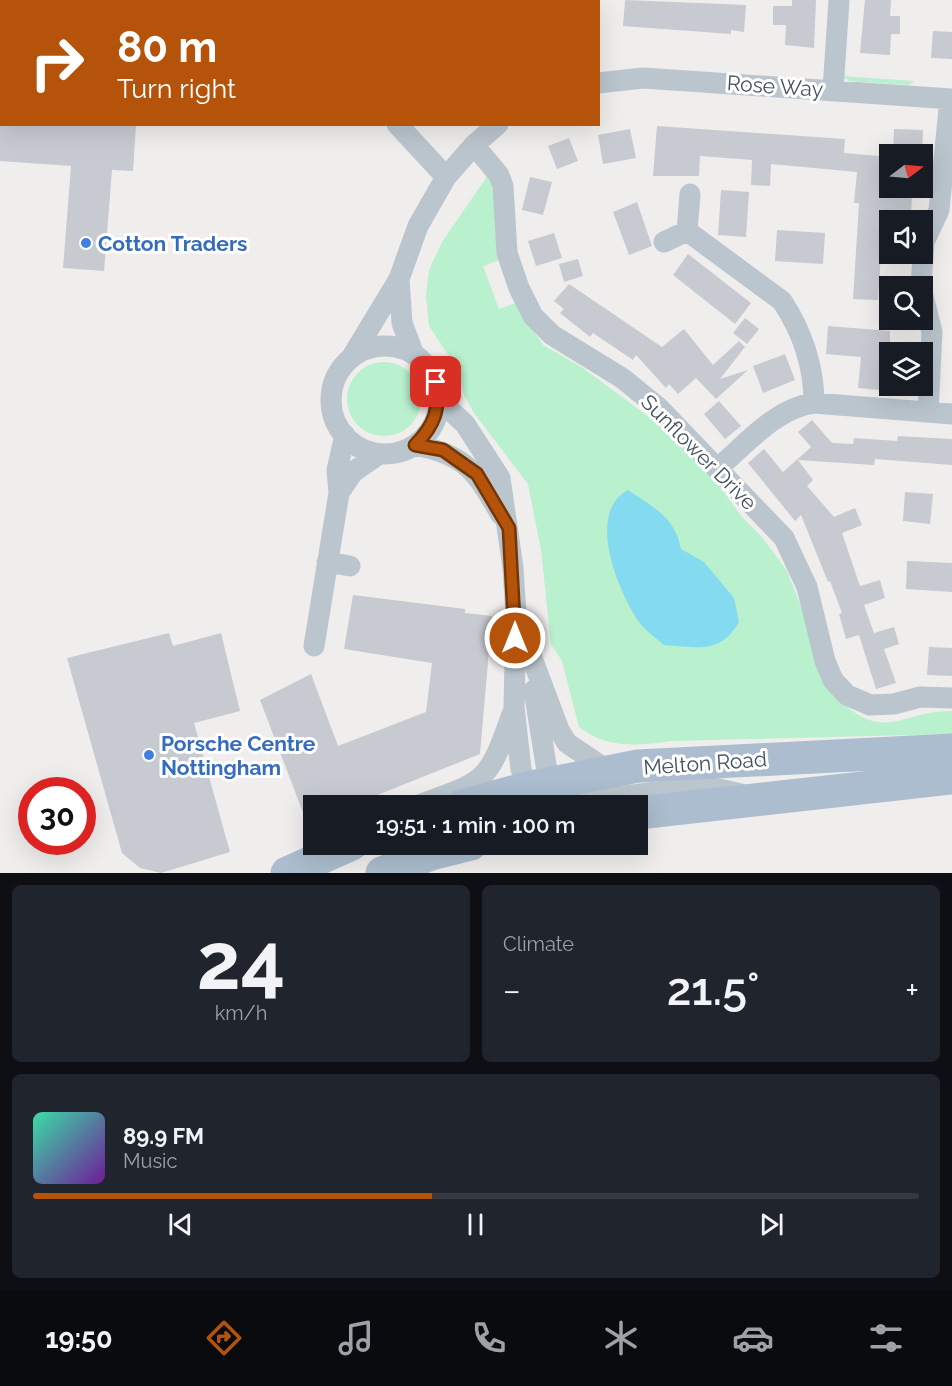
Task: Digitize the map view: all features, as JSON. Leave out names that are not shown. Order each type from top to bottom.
[{"type":"main road","name":"Melton Road","points":[[545,795],[610,771],[649,765],[952,750]]},
{"type":"main road","name":"Melton Road","points":[[648,812],[762,798],[916,784],[952,778]]},
{"type":"main road","points":[[382,873],[428,855]]},
{"type":"street","points":[[833,90],[839,0]]},
{"type":"street","name":"Rose Way","points":[[600,83],[643,78],[951,99]]},
{"type":"street","points":[[922,276],[924,242],[939,210],[951,99]]},
{"type":"street","points":[[399,126],[446,177]]},
{"type":"street","points":[[353,355],[370,347],[389,346],[414,355],[426,365],[436,382],[439,400],[432,425],[415,445],[398,452],[379,454],[362,448],[345,435],[331,410],[331,391],[337,374],[353,355],[399,279],[418,226],[446,177],[474,145],[496,126]]},
{"type":"street","name":"Sunflower Drive","points":[[474,145],[499,175],[502,186],[507,253],[519,288],[533,316],[552,335],[637,389],[678,425],[788,544],[807,587],[825,660],[833,680],[846,695],[870,705],[894,704],[920,697],[952,699]]},
{"type":"street","points":[[687,231],[690,194]]},
{"type":"street","points":[[687,231],[782,301],[792,316],[813,372],[814,403]]},
{"type":"street","points":[[664,242],[687,231]]},
{"type":"street","points":[[399,279],[402,323],[414,355]]},
{"type":"street","points":[[928,412],[932,330]]},
{"type":"street","points":[[439,400],[465,424],[500,478],[509,528],[516,615],[514,707],[521,769],[545,795]]},
{"type":"street","points":[[718,468],[783,412],[801,405],[814,403],[952,414]]},
{"type":"street","points":[[314,646],[339,493],[336,470],[345,435]]},
{"type":"street","points":[[415,445],[443,450],[477,474],[509,528]]},
{"type":"street","points":[[339,493],[353,472],[379,454]]},
{"type":"street","points":[[327,562],[350,566]]},
{"type":"street","points":[[516,615],[559,730],[567,743],[610,771]]},
{"type":"street","points":[[527,645],[545,795]]},
{"type":"street","points":[[445,795],[474,784],[484,777],[499,752],[514,707]]},
{"type":"street","points":[[545,795],[705,786],[762,798]]},
{"type":"green space","points":[[842,76],[914,81],[909,85],[849,81]]},
{"type":"green space","points":[[488,175],[492,182],[499,260],[483,266],[499,309],[515,303],[543,345],[583,368],[668,431],[713,477],[741,516],[762,537],[787,571],[837,698],[854,712],[881,722],[893,722],[934,712],[952,711],[952,734],[672,741],[635,745],[601,739],[579,727],[562,661],[551,644],[541,550],[528,484],[474,413],[464,395],[459,371],[429,326],[426,296],[429,270],[442,242]]},
{"type":"green space","points":[[377,362],[391,362],[405,368],[415,378],[421,392],[421,406],[415,420],[405,430],[391,436],[377,436],[363,430],[353,420],[347,406],[347,392],[353,378],[363,368]]},
{"type":"water","points":[[628,490],[662,514],[674,529],[681,549],[704,562],[734,598],[739,622],[724,640],[707,647],[664,645],[637,619],[614,570],[607,532],[609,515],[616,501]]},
{"type":"building","points":[[625,0],[746,5],[744,32],[731,30],[731,34],[623,26]]},
{"type":"building","points":[[792,0],[816,0],[814,48],[785,45],[786,25],[773,25],[773,6],[792,6]]},
{"type":"building","points":[[865,0],[891,0],[890,16],[900,16],[900,34],[891,34],[890,55],[860,53]]},
{"type":"building","points":[[933,31],[952,32],[952,59],[931,58]]},
{"type":"building","points":[[0,126],[136,126],[133,171],[112,170],[104,271],[63,268],[71,166],[0,161]]},
{"type":"building","points":[[657,126],[845,139],[844,153],[879,156],[879,198],[912,198],[911,210],[879,210],[880,264],[878,300],[853,299],[859,203],[854,203],[857,172],[771,164],[770,186],[751,185],[752,160],[700,156],[699,176],[653,176]]},
{"type":"building","points":[[630,129],[636,158],[603,164],[598,135]]},
{"type":"building","points":[[894,129],[923,130],[922,144],[893,144]]},
{"type":"building","points":[[569,138],[578,161],[557,169],[548,146]]},
{"type":"building","points":[[530,177],[552,182],[543,215],[522,210]]},
{"type":"building","points":[[721,190],[749,192],[746,237],[718,235]]},
{"type":"building","points":[[637,202],[652,246],[629,255],[613,212]]},
{"type":"building","points":[[777,230],[825,233],[823,264],[775,261]]},
{"type":"building","points":[[554,233],[562,258],[536,266],[528,241]]},
{"type":"building","points":[[688,254],[751,303],[735,324],[673,275]]},
{"type":"building","points":[[578,259],[583,276],[564,282],[559,264]]},
{"type":"building","points":[[569,284],[662,347],[684,329],[713,365],[739,341],[745,347],[720,379],[748,370],[716,399],[696,378],[678,394],[669,384],[666,388],[636,355],[633,360],[593,333],[590,337],[560,313],[564,309],[554,301]]},
{"type":"building","points":[[745,318],[759,329],[747,344],[733,333]]},
{"type":"building","points":[[828,326],[890,331],[890,342],[879,342],[879,390],[858,388],[861,357],[826,354]]},
{"type":"building","points":[[785,354],[795,380],[763,393],[753,366]]},
{"type":"building","points":[[719,401],[741,426],[725,439],[704,414]]},
{"type":"building","points":[[812,420],[832,443],[853,444],[854,438],[897,441],[898,436],[952,439],[952,465],[875,459],[874,465],[798,460],[813,480],[807,486],[834,517],[855,508],[862,525],[842,533],[860,586],[880,580],[885,598],[864,605],[874,633],[894,627],[899,644],[884,649],[896,683],[876,689],[859,635],[846,639],[839,614],[842,613],[801,515],[795,521],[748,463],[764,449],[783,472],[811,447],[798,432]]},
{"type":"building","points":[[905,492],[933,494],[930,524],[903,521]]},
{"type":"building","points":[[907,561],[952,563],[952,592],[906,589]]},
{"type":"building","points":[[353,595],[465,609],[465,613],[492,616],[480,754],[378,795],[303,795],[303,812],[260,700],[311,674],[338,746],[426,712],[432,663],[344,649]]},
{"type":"building","name":"Porsche Centre Nottingham","points":[[169,633],[173,646],[221,633],[240,711],[194,723],[230,852],[161,873],[140,868],[122,853],[67,658]]},
{"type":"building","points":[[929,647],[952,648],[952,676],[927,675]]},
{"type":"place","name":"Cotton Traders","points":[[86,243]]},
{"type":"place","name":"Porsche Centre Nottingham","points":[[149,755]]},
{"type":"route","points":[[436,382],[439,400],[435,419],[428,432],[415,445],[443,450],[477,474],[509,528],[516,615],[515,638]]}]
